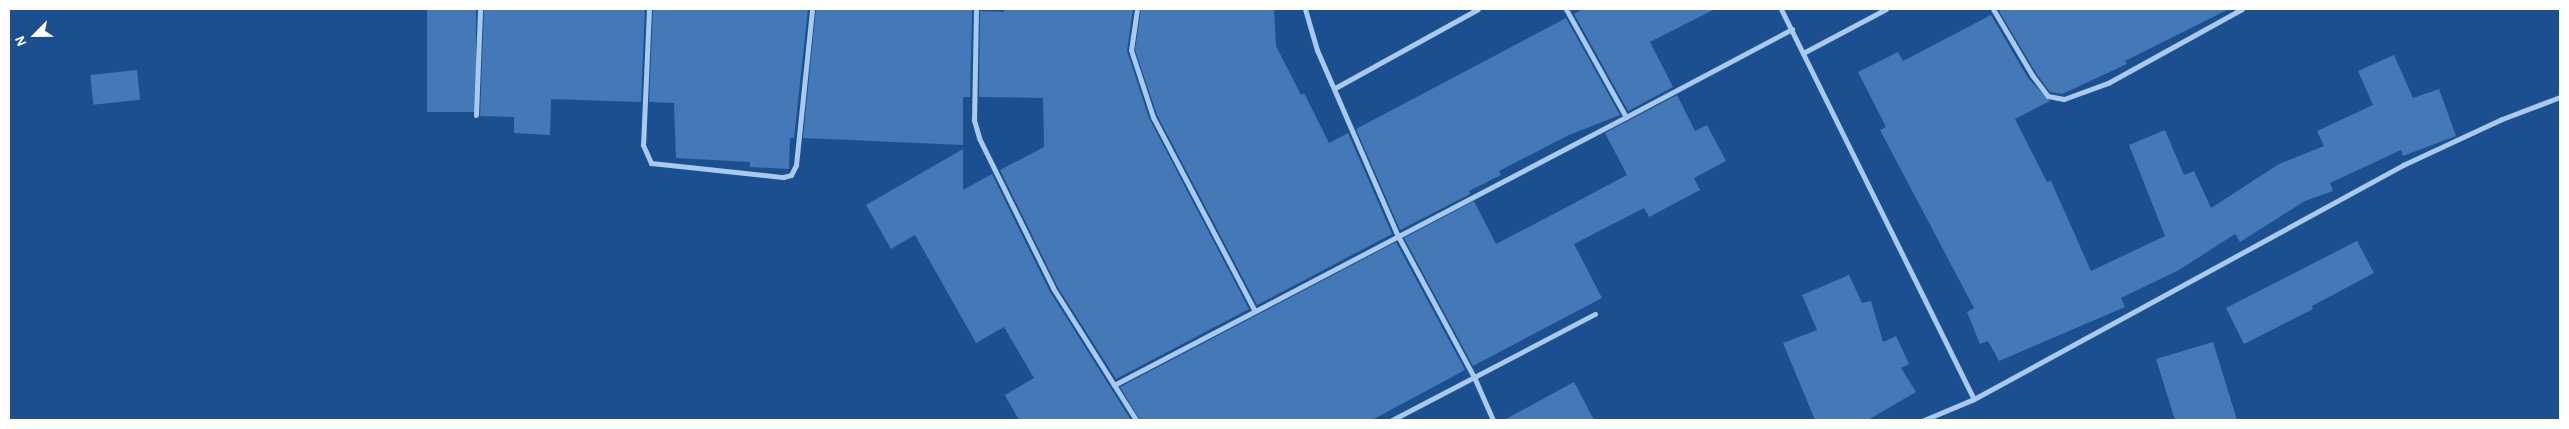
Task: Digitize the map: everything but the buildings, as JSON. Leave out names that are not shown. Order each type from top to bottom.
[{"type":"street","points":[[476,115],[480,9]]},
{"type":"street","points":[[649,9],[643,146],[651,163],[783,177],[791,175],[796,165],[812,9]]},
{"type":"street","points":[[976,9],[974,120],[979,138],[1053,288],[1136,420]]},
{"type":"street","points":[[1137,9],[1131,50],[1153,117],[1255,311]]},
{"type":"street","points":[[1306,9],[1309,28],[1398,236],[1474,377],[1493,420]]},
{"type":"street","points":[[1335,88],[1478,9]]},
{"type":"street","points":[[1566,9],[1626,117]]},
{"type":"street","points":[[1781,9],[1974,399]]},
{"type":"street","points":[[1803,53],[1886,9]]},
{"type":"street","points":[[1992,9],[2032,75],[2048,96],[2064,99],[2108,83],[2242,9]]},
{"type":"street","points":[[1114,385],[1792,29]]},
{"type":"street","points":[[1924,420],[1974,399],[2403,165],[2502,119],[2560,97]]},
{"type":"street","points":[[1392,420],[1595,314]]}]
